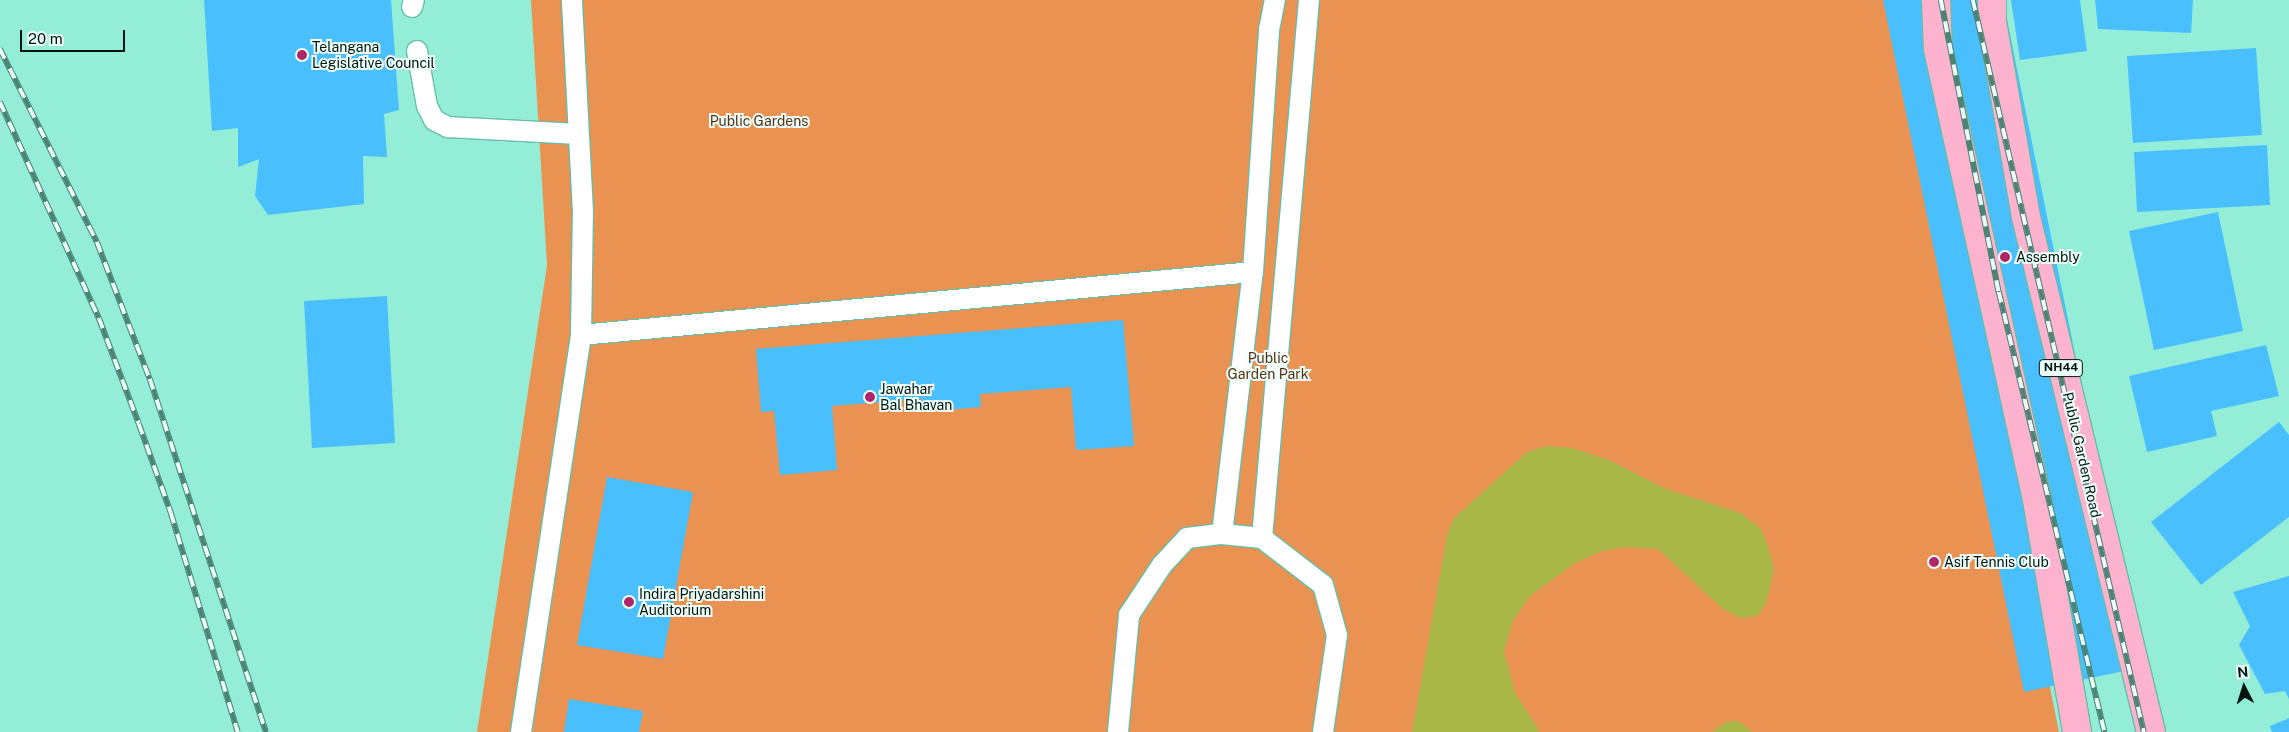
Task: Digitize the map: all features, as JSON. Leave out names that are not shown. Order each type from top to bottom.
[{"type":"highway","points":[[1936,0],[1938,49],[2036,494],[2078,732]]},
{"type":"highway","name":"Public Garden Road","points":[[1992,0],[1992,22],[2026,217],[2151,732]]},
{"type":"lane","points":[[521,732],[581,336],[583,212],[572,0]]},
{"type":"lane","points":[[1222,534],[1253,272],[1269,30],[1275,0]]},
{"type":"lane","points":[[1262,538],[1309,0]]},
{"type":"lane","points":[[417,51],[427,106],[434,120],[448,127],[578,134]]},
{"type":"lane","points":[[581,336],[1253,272]]},
{"type":"lane","points":[[1118,732],[1129,615],[1162,565],[1187,538],[1222,534],[1262,538],[1323,585],[1337,635],[1323,732]]},
{"type":"green space","name":"Public Garden Park","points":[[531,0],[1911,0],[2059,732],[477,732],[547,265]]},
{"type":"shaded area","points":[[1547,446],[1572,448],[1611,461],[1666,489],[1741,513],[1761,529],[1768,546],[1774,570],[1766,604],[1757,616],[1741,618],[1723,609],[1658,549],[1626,547],[1602,551],[1575,563],[1530,596],[1513,621],[1504,652],[1515,693],[1540,732],[1412,732],[1447,535],[1454,518],[1527,452]]},
{"type":"shaded area","points":[[1738,721],[1753,732],[1712,732],[1725,722]]},
{"type":"building","name":"Telangana Legislative Council","points":[[204,0],[391,0],[399,110],[384,114],[387,157],[363,156],[364,204],[268,215],[255,196],[259,159],[238,167],[238,128],[212,131]]},
{"type":"building","points":[[1883,0],[2003,0],[2139,668],[2024,692]]},
{"type":"building","points":[[2011,0],[2080,0],[2087,51],[2020,60]]},
{"type":"building","points":[[2095,0],[2193,0],[2191,33],[2098,29]]},
{"type":"building","points":[[2256,48],[2262,135],[2133,143],[2127,56]]},
{"type":"building","points":[[2267,145],[2270,205],[2137,212],[2134,152]]},
{"type":"building","points":[[2218,212],[2243,331],[2154,350],[2129,231]]},
{"type":"building","points":[[387,296],[395,443],[312,448],[304,301]]},
{"type":"building","name":"Jawahar Bal Bhavan","points":[[1123,320],[1134,446],[1076,450],[1071,387],[980,394],[981,407],[923,412],[922,399],[832,406],[837,470],[780,475],[774,411],[761,412],[756,349]]},
{"type":"building","points":[[2266,345],[2279,396],[2211,411],[2217,436],[2147,452],[2129,376]]},
{"type":"building","points":[[2279,422],[2289,435],[2289,517],[2201,585],[2151,522]]},
{"type":"building","name":"Indira Priyadarshini Auditorium","points":[[607,477],[693,492],[663,659],[577,645]]},
{"type":"building","points":[[2289,576],[2289,699],[2285,691],[2265,694],[2239,645],[2250,626],[2233,592]]},
{"type":"building","points":[[569,699],[643,711],[639,732],[564,732]]},
{"type":"building","points":[[2289,718],[2289,732],[2272,732],[2270,726]]},
{"type":"railway","points":[[1941,0],[1999,292],[2105,732]]},
{"type":"railway","points":[[1973,0],[2144,732]]},
{"type":"railway","points":[[0,49],[97,242],[150,379],[266,732]]},
{"type":"railway","points":[[0,102],[99,318],[171,513],[238,732]]},
{"type":"place","name":"Telangana Legislative Council","points":[[302,55]]},
{"type":"place","name":"Assembly","points":[[2005,257]]},
{"type":"place","name":"Jawahar Bal Bhavan","points":[[870,397]]},
{"type":"place","name":"Asif Tennis Club","points":[[1934,562]]},
{"type":"place","name":"Indira Priyadarshini Auditorium","points":[[629,602]]},
{"type":"park label","name":"Public Gardens","points":[[759,121]]}]
